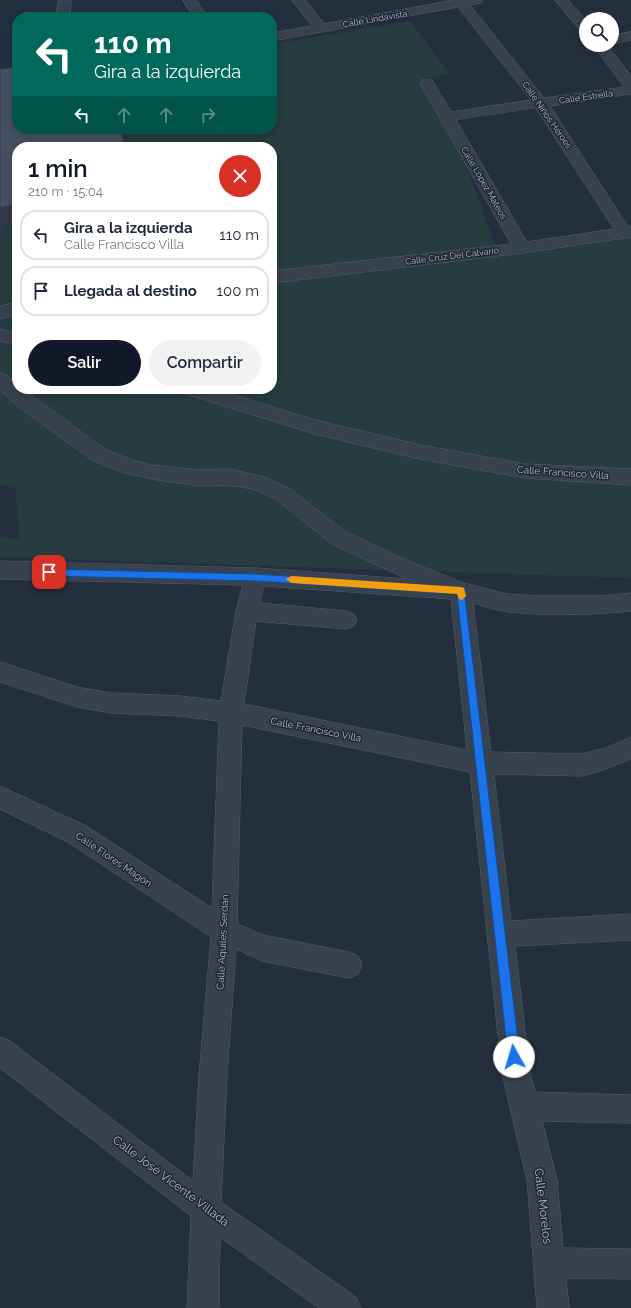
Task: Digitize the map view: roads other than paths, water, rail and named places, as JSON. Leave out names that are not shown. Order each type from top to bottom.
[{"type":"street","points":[[64,12],[65,0]]},
{"type":"street","points":[[189,0],[197,12]]},
{"type":"street","points":[[298,0],[321,29]]},
{"type":"street","points":[[401,0],[411,12]]},
{"type":"street","name":"Calle Lindavista","points":[[277,36],[478,0]]},
{"type":"street","points":[[561,0],[579,20]]},
{"type":"street","name":"Calle Niños Héroes","points":[[462,3],[541,104],[628,232]]},
{"type":"street","points":[[619,39],[631,36]]},
{"type":"street","points":[[605,52],[631,86]]},
{"type":"street","name":"Calle López Mateos","points":[[426,83],[522,248]]},
{"type":"street","name":"Calle Estrella","points":[[446,117],[631,90]]},
{"type":"street","name":"Calle Cruz Del Calvario","points":[[277,276],[522,248],[628,232]]},
{"type":"street","points":[[0,313],[12,309]]},
{"type":"street","points":[[0,335],[12,338]]},
{"type":"street","points":[[0,380],[12,390]]},
{"type":"street","points":[[17,394],[99,455],[129,467],[152,472],[198,478],[229,478],[257,482],[283,494],[339,538],[403,568],[461,591],[507,603],[538,605],[601,605],[631,602]]},
{"type":"street","name":"Calle Francisco Villa","points":[[208,394],[315,427],[420,452],[525,471],[631,477]]},
{"type":"street","points":[[0,570],[256,577],[461,591]]},
{"type":"street","name":"Calle Aquiles Serdán","points":[[203,1308],[206,1208],[213,1076],[224,931],[232,712],[247,611],[256,577]]},
{"type":"street","name":"Calle Morelos","points":[[461,591],[516,1073],[542,1180],[552,1308]]},
{"type":"street","points":[[247,611],[346,620]]},
{"type":"street","name":"Calle Francisco Villa","points":[[0,672],[77,697],[111,703],[180,706],[232,712],[480,763],[581,765],[595,763],[631,748]]},
{"type":"street","name":"Calle Flores Magón","points":[[0,798],[77,834],[224,931],[262,948],[349,965]]},
{"type":"street","points":[[501,934],[631,927]]},
{"type":"street","name":"Calle José Vicente Villada","points":[[0,1051],[206,1208],[345,1308]]},
{"type":"street","points":[[523,1106],[631,1109]]},
{"type":"street","points":[[549,1263],[631,1264]]}]
